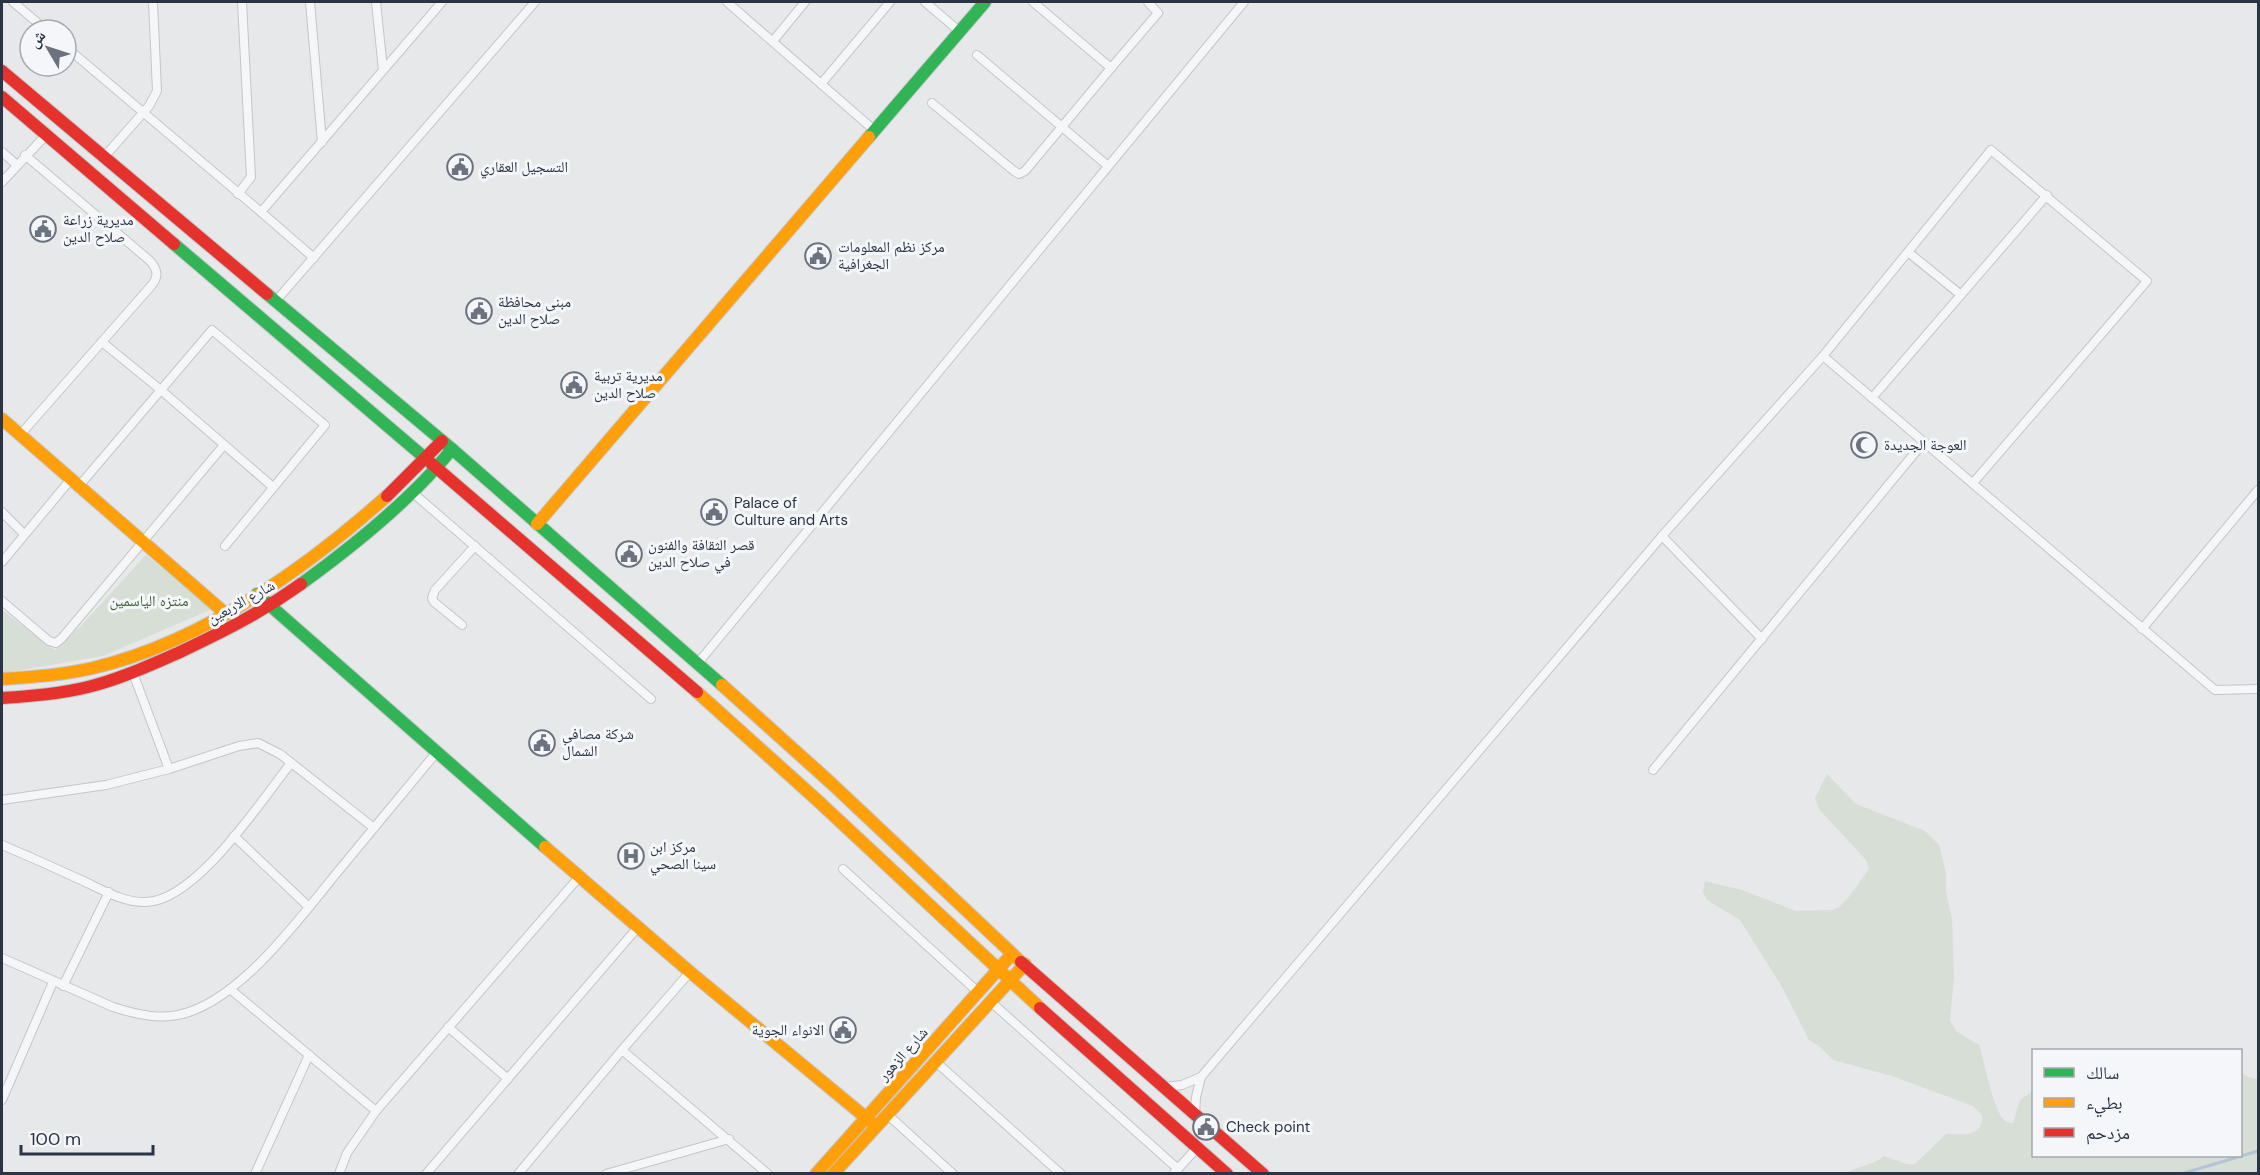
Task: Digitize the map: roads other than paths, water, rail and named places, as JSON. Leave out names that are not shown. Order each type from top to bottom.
[{"type":"main road","points":[[537,524],[985,2]]},
{"type":"main road","points":[[2,70],[452,449],[698,663],[831,783],[1012,954],[1263,1173]]},
{"type":"main road","points":[[2,97],[678,674],[817,800],[1010,982],[1227,1173]]},
{"type":"main road","points":[[2,419],[226,614]]},
{"type":"main road","points":[[2,679],[21,679],[106,665],[186,635],[226,614],[299,567],[375,508],[426,460],[442,441]]},
{"type":"main road","name":"شارع الاربعين","points":[[2,698],[34,696],[87,687],[133,673],[229,630],[270,606],[337,558],[412,492],[437,468],[452,449]]},
{"type":"main road","points":[[257,594],[436,753],[690,972],[871,1123]]},
{"type":"main road","name":"شارع الزهور","points":[[838,1172],[871,1123],[1012,954]]},
{"type":"main road","name":"شارع الزهور","points":[[816,1173],[871,1123],[888,1115],[1024,964]]},
{"type":"street","points":[[13,2],[32,18]]},
{"type":"street","points":[[105,156],[154,99],[157,91],[153,2]]},
{"type":"street","points":[[238,194],[251,177],[242,2]]},
{"type":"street","points":[[310,2],[322,142]]},
{"type":"street","points":[[376,2],[383,70]]},
{"type":"street","points":[[261,212],[442,2]]},
{"type":"street","points":[[275,302],[535,2]]},
{"type":"street","points":[[727,2],[874,130]]},
{"type":"street","points":[[773,41],[806,2]]},
{"type":"street","points":[[821,84],[890,2]]},
{"type":"street","points":[[925,2],[960,31]]},
{"type":"street","points":[[1033,2],[1111,68]]},
{"type":"street","points":[[932,103],[1019,174],[1025,171],[1158,13],[1148,2]]},
{"type":"street","points":[[698,663],[1244,2]]},
{"type":"street","points":[[977,55],[1108,166]]},
{"type":"street","points":[[78,58],[314,258]]},
{"type":"street","points":[[2,182],[46,135]]},
{"type":"street","points":[[1195,1114],[1201,1077],[1662,536],[1823,356],[1991,150],[2147,281],[1973,483]]},
{"type":"street","points":[[2,152],[17,165]]},
{"type":"street","points":[[20,435],[156,280],[157,273],[155,266],[25,155]]},
{"type":"street","points":[[1872,398],[2047,195]]},
{"type":"street","points":[[1908,252],[1961,295]]},
{"type":"street","points":[[2,561],[24,534],[162,391],[212,330],[325,425],[225,546]]},
{"type":"street","points":[[102,342],[273,487]]},
{"type":"street","points":[[1823,356],[2215,690],[2259,689]]},
{"type":"street","points":[[1653,770],[1923,443]]},
{"type":"street","points":[[2,601],[49,641],[56,643],[224,445]]},
{"type":"street","points":[[2142,629],[2259,490]]},
{"type":"street","points":[[412,492],[651,699]]},
{"type":"street","points":[[2,512],[24,534]]},
{"type":"street","points":[[1662,536],[1762,639]]},
{"type":"street","points":[[462,626],[432,598],[435,590],[475,546]]},
{"type":"street","points":[[133,673],[169,769]]},
{"type":"street","points":[[2,800],[106,785],[169,769],[239,746],[258,743],[291,763],[374,828]]},
{"type":"street","points":[[2,958],[113,1007],[153,1017],[177,1016],[189,1012],[230,989],[265,957],[436,753]]},
{"type":"street","points":[[2,845],[123,898],[146,902],[174,894],[191,882],[234,836],[291,763]]},
{"type":"street","points":[[234,836],[309,907]]},
{"type":"street","points":[[843,868],[979,993]]},
{"type":"street","points":[[339,1173],[347,1153],[376,1111],[580,876]]},
{"type":"street","points":[[63,986],[109,892]]},
{"type":"street","points":[[426,1173],[638,927]]},
{"type":"street","points":[[518,1173],[690,972]]},
{"type":"street","points":[[2,1100],[52,982]]},
{"type":"street","points":[[230,989],[376,1111]]},
{"type":"street","points":[[991,1002],[1176,1172],[1197,1148]]},
{"type":"street","points":[[448,1027],[507,1079]]},
{"type":"street","points":[[622,1050],[768,1173]]},
{"type":"street","points":[[255,1173],[309,1055]]},
{"type":"street","points":[[936,1062],[1061,1173]]},
{"type":"street","points":[[1164,1087],[1182,1085],[1201,1077]]},
{"type":"street","points":[[888,1115],[953,1173]]},
{"type":"street","points":[[606,1173],[729,1139]]},
{"type":"waterway","points":[[2242,1156],[2258,1151]]},
{"type":"waterway","points":[[2181,1174],[2238,1157]]},
{"type":"place","name":"التسجيل العقاري","points":[[460,167]]},
{"type":"place","name":"مديرية زراعة صلاح الدين","points":[[43,229]]},
{"type":"place","name":"مركز نظم المعلومات الجغرافية","points":[[818,256]]},
{"type":"place","name":"مبنى محافظة صلاح الدين","points":[[479,311]]},
{"type":"place","name":"مديرية تربية صلاح الدين","points":[[574,385]]},
{"type":"place","name":"العوجة الجديدة","points":[[1864,445]]},
{"type":"place","name":"Palace of Culture and Arts","points":[[714,512]]},
{"type":"place","name":"قصر الثقافة والفنون في صلاح الدين","points":[[629,554]]},
{"type":"place","name":"شركة مصافي الشمال","points":[[542,743]]},
{"type":"place","name":"مركز ابن سينا الصحي","points":[[631,856]]},
{"type":"place","name":"الانواء الجوية","points":[[843,1030]]},
{"type":"place","name":"Check point","points":[[1206,1127]]},
{"type":"park label","name":"منتزه الياسمين","points":[[149,601]]}]
